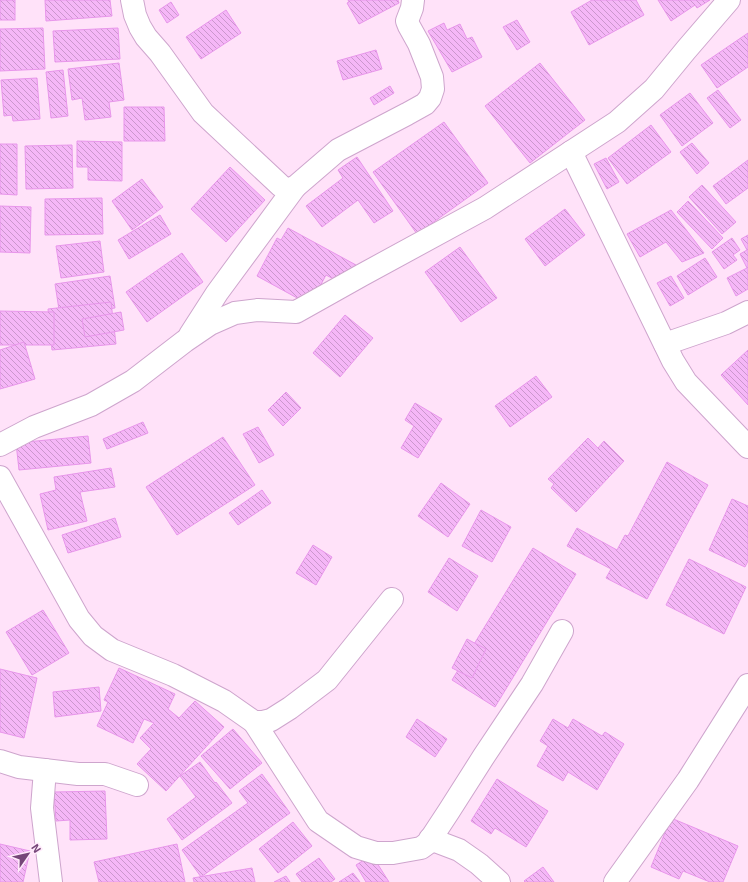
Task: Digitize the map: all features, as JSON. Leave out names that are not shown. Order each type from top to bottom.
[{"type":"street","points":[[132,0],[135,15],[146,37],[160,53],[203,113],[281,186],[285,189],[295,188]]},
{"type":"street","points":[[185,341],[217,293],[295,188],[338,150],[425,104],[430,98],[433,90],[432,77],[426,59],[408,26],[407,21],[412,8],[413,0]]},
{"type":"street","points":[[0,445],[34,427],[91,404],[133,381],[185,341],[210,324],[235,313],[258,310],[296,312],[486,208],[617,122],[654,89],[729,0]]},
{"type":"street","points":[[571,152],[673,361],[686,382],[748,447]]},
{"type":"street","points":[[665,344],[726,323],[748,312]]},
{"type":"street","points":[[0,477],[79,619],[93,636],[112,650],[173,675],[224,701],[254,722],[318,821],[356,847],[376,853],[393,853],[421,848],[428,843],[532,684],[562,631]]},
{"type":"street","points":[[254,722],[271,720],[290,708],[327,680],[392,599]]},
{"type":"street","points":[[615,882],[688,780],[748,684]]},
{"type":"street","points":[[0,761],[19,767],[78,774],[105,774],[137,785]]},
{"type":"street","points":[[45,770],[42,808],[51,882]]},
{"type":"street","points":[[430,839],[458,850],[479,864],[499,882]]},
{"type":"building","points":[[0,0],[15,0],[15,20],[0,20]]},
{"type":"building","points":[[45,0],[110,0],[112,16],[46,21]]},
{"type":"building","points":[[348,0],[398,0],[399,3],[359,24],[347,3],[349,2]]},
{"type":"building","points":[[592,0],[636,0],[644,15],[589,45],[571,12]]},
{"type":"building","points":[[658,0],[710,0],[697,8],[695,5],[671,21]]},
{"type":"building","points":[[171,2],[179,15],[167,23],[159,10]]},
{"type":"building","points":[[226,10],[241,33],[201,59],[186,37]]},
{"type":"building","points":[[517,20],[530,42],[517,50],[503,27]]},
{"type":"building","points":[[444,23],[447,30],[460,24],[467,39],[472,37],[482,57],[452,72],[428,31]]},
{"type":"building","points":[[43,28],[45,69],[0,71],[0,29]]},
{"type":"building","points":[[118,28],[120,59],[55,62],[53,31]]},
{"type":"building","points":[[748,33],[748,67],[717,88],[701,65]]},
{"type":"building","points":[[376,50],[382,69],[343,80],[337,61]]},
{"type":"building","points":[[119,63],[124,100],[109,102],[111,117],[85,120],[82,98],[72,100],[68,69]]},
{"type":"building","points":[[540,63],[585,120],[530,163],[485,106]]},
{"type":"building","points":[[63,70],[68,116],[51,118],[46,72]]},
{"type":"building","points":[[37,78],[40,119],[13,121],[12,115],[4,116],[1,80]]},
{"type":"building","points":[[390,86],[394,93],[374,105],[370,98]]},
{"type":"building","points":[[718,90],[741,120],[730,128],[707,98]]},
{"type":"building","points":[[690,93],[713,123],[682,146],[660,115]]},
{"type":"building","points":[[124,107],[164,107],[165,141],[124,141]]},
{"type":"building","points":[[444,122],[488,183],[417,234],[373,172]]},
{"type":"building","points":[[651,125],[671,152],[627,184],[608,158]]},
{"type":"building","points":[[77,141],[122,142],[122,181],[88,180],[88,167],[77,167]]},
{"type":"building","points":[[692,143],[709,163],[697,174],[680,152]]},
{"type":"building","points":[[0,144],[17,144],[17,195],[0,194]]},
{"type":"building","points":[[72,145],[73,188],[26,189],[25,146]]},
{"type":"building","points":[[357,157],[393,211],[374,223],[358,200],[322,227],[306,206],[343,178],[338,170]]},
{"type":"building","points":[[606,158],[619,182],[607,189],[594,164]]},
{"type":"building","points":[[748,160],[748,188],[726,204],[713,186]]},
{"type":"building","points":[[230,167],[265,200],[226,242],[191,209]]},
{"type":"building","points":[[142,179],[163,207],[132,230],[112,201]]},
{"type":"building","points":[[702,185],[736,222],[722,234],[689,197]]},
{"type":"building","points":[[102,198],[103,234],[45,235],[45,199]]},
{"type":"building","points":[[688,201],[723,238],[712,249],[677,212]]},
{"type":"building","points":[[0,206],[31,207],[30,253],[0,252]]},
{"type":"building","points":[[565,209],[585,235],[545,266],[525,239]]},
{"type":"building","points":[[671,210],[704,253],[682,262],[666,242],[640,257],[627,234]]},
{"type":"building","points":[[160,215],[171,234],[129,259],[118,240]]},
{"type":"building","points":[[288,228],[356,265],[345,285],[326,275],[310,305],[257,276],[277,238],[281,240]]},
{"type":"building","points":[[748,235],[748,289],[736,296],[727,278],[747,268],[740,254],[747,250],[741,239]]},
{"type":"building","points":[[732,238],[740,250],[733,255],[737,260],[724,269],[712,252]]},
{"type":"building","points":[[100,241],[104,272],[61,278],[56,246]]},
{"type":"building","points":[[460,247],[497,298],[461,322],[425,272]]},
{"type":"building","points":[[182,253],[203,282],[147,322],[126,292]]},
{"type":"building","points":[[705,258],[717,277],[688,295],[677,276]]},
{"type":"building","points":[[110,276],[115,308],[60,316],[55,284]]},
{"type":"building","points":[[671,276],[684,298],[670,306],[657,283]]},
{"type":"building","points":[[111,302],[116,344],[52,350],[48,309]]},
{"type":"building","points":[[0,311],[54,312],[54,345],[0,345]]},
{"type":"building","points":[[121,312],[124,330],[85,337],[82,319]]},
{"type":"building","points":[[345,315],[373,338],[340,377],[313,353]]},
{"type":"building","points":[[24,342],[35,379],[0,389],[0,350]]},
{"type":"building","points":[[748,350],[748,405],[721,375]]},
{"type":"building","points":[[536,376],[552,397],[510,427],[495,406]]},
{"type":"building","points":[[286,392],[301,408],[283,426],[268,410]]},
{"type":"building","points":[[415,403],[442,419],[418,458],[401,448],[414,426],[405,420]]},
{"type":"building","points":[[143,422],[148,433],[107,449],[103,439]]},
{"type":"building","points":[[258,427],[274,455],[259,463],[243,434]]},
{"type":"building","points":[[88,436],[91,463],[19,470],[16,443]]},
{"type":"building","points":[[223,437],[255,485],[177,535],[146,487]]},
{"type":"building","points":[[588,438],[598,448],[604,441],[624,461],[576,512],[551,488],[554,484],[548,479]]},
{"type":"building","points":[[667,462],[708,485],[647,599],[606,578],[611,569],[567,546],[577,528],[617,550],[625,535],[628,536]]},
{"type":"building","points":[[111,468],[115,487],[80,492],[87,521],[48,530],[40,494],[56,490],[54,477]]},
{"type":"building","points":[[441,483],[470,504],[448,537],[418,516]]},
{"type":"building","points":[[262,490],[271,503],[238,525],[229,513]]},
{"type":"building","points":[[732,499],[748,506],[748,561],[745,567],[709,550]]},
{"type":"building","points":[[481,510],[511,527],[492,562],[462,546]]},
{"type":"building","points":[[115,518],[121,537],[68,553],[62,535]]},
{"type":"building","points":[[313,545],[332,557],[316,585],[296,573]]},
{"type":"building","points":[[533,548],[576,574],[495,707],[452,680]]},
{"type":"building","points":[[449,558],[478,576],[457,611],[428,592]]},
{"type":"building","points":[[689,559],[746,587],[724,634],[666,605]]},
{"type":"building","points":[[43,610],[69,653],[32,675],[6,632]]},
{"type":"building","points":[[467,639],[486,649],[472,678],[452,668]]},
{"type":"building","points":[[119,668],[175,694],[168,709],[179,718],[195,701],[224,727],[166,791],[137,764],[151,749],[140,738],[154,723],[144,719],[133,743],[97,726],[108,702],[104,700]]},
{"type":"building","points":[[0,669],[37,678],[24,738],[0,732]]},
{"type":"building","points":[[99,687],[101,711],[55,717],[53,692]]},
{"type":"building","points":[[417,719],[447,739],[435,757],[406,737]]},
{"type":"building","points":[[553,719],[568,728],[573,719],[602,736],[605,732],[624,744],[597,790],[568,772],[563,781],[537,766],[548,746],[540,741]]},
{"type":"building","points":[[233,729],[262,763],[230,789],[201,756]]},
{"type":"building","points":[[200,762],[232,803],[182,840],[167,819],[196,797],[180,776]]},
{"type":"building","points":[[262,774],[290,813],[201,877],[182,850],[248,803],[239,791]]},
{"type":"building","points":[[497,779],[548,811],[526,847],[495,828],[491,834],[471,821]]},
{"type":"building","points":[[105,791],[107,839],[70,840],[70,820],[56,821],[54,792]]},
{"type":"building","points":[[671,818],[738,846],[723,882],[710,882],[683,871],[679,879],[651,867]]},
{"type":"building","points":[[293,822],[312,846],[278,873],[259,849]]},
{"type":"building","points":[[0,844],[30,851],[23,882],[0,882]]},
{"type":"building","points":[[177,844],[185,882],[99,882],[94,862]]},
{"type":"building","points":[[372,855],[389,882],[366,882],[356,865]]},
{"type":"building","points":[[319,858],[335,879],[331,882],[302,882],[296,874]]},
{"type":"building","points":[[543,867],[554,882],[524,881]]},
{"type":"building","points":[[252,868],[255,882],[194,882],[193,878]]},
{"type":"building","points":[[353,873],[360,882],[339,882]]},
{"type":"building","points":[[286,876],[290,882],[274,882]]}]
